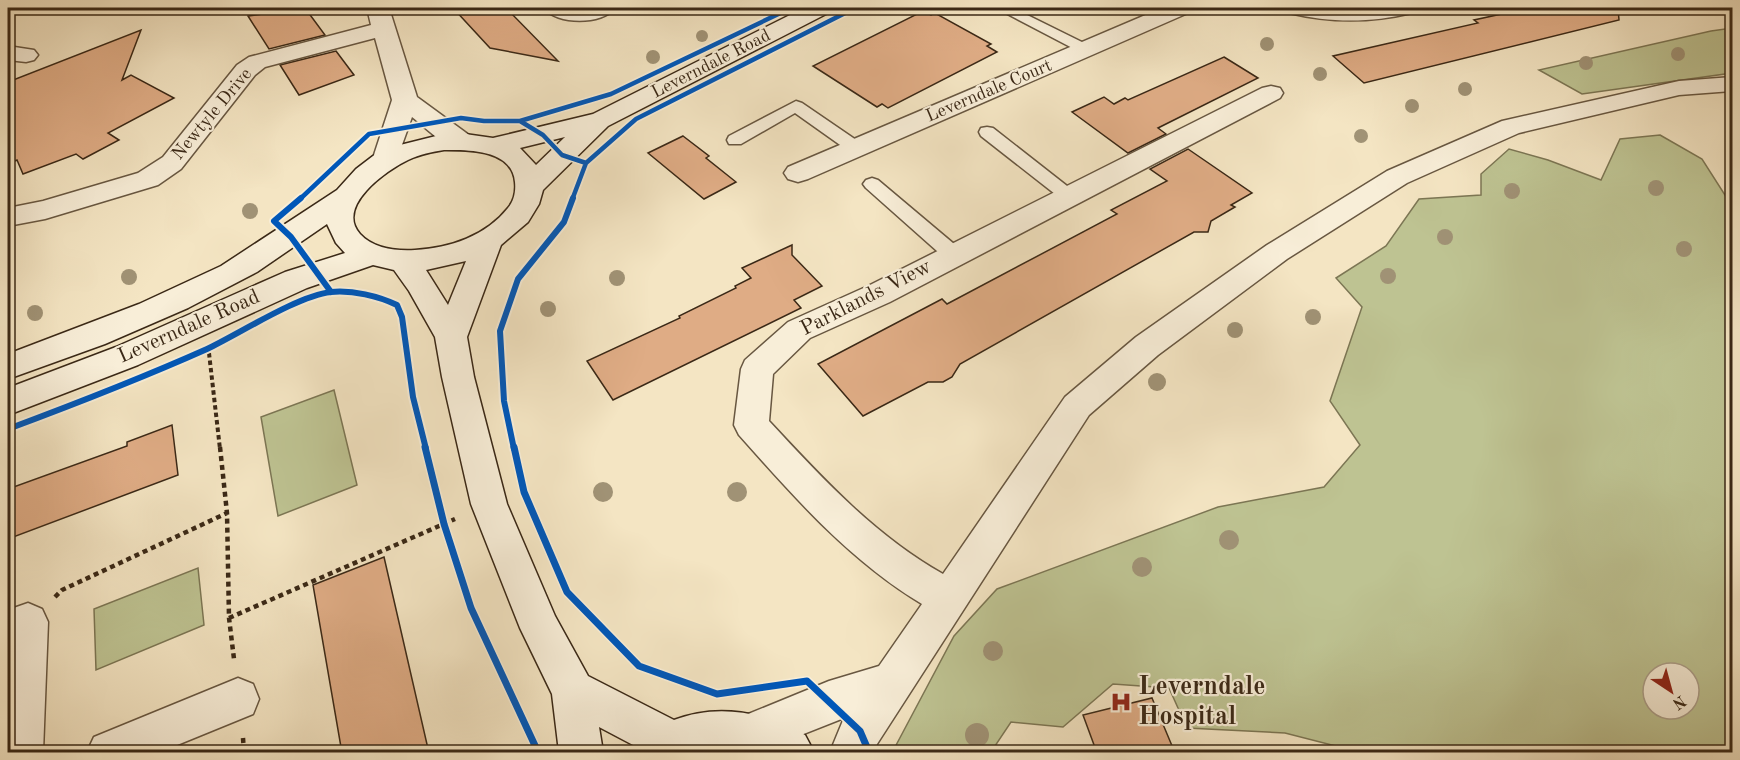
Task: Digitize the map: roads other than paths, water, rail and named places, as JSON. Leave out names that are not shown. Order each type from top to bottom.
[{"type":"street","points":[[555,8],[568,14],[604,8]]},
{"type":"street","name":"Leverndale Road","points":[[530,187],[568,148],[602,120],[820,8]]},
{"type":"street","name":"Leverndale Court","points":[[798,173],[1180,8]]},
{"type":"street","points":[[1298,8],[1347,16],[1378,14],[1404,8]]},
{"type":"street","points":[[382,18],[405,100],[386,161]]},
{"type":"street","name":"Newtyle Drive","points":[[8,217],[45,210],[148,179],[172,163],[246,70],[257,62],[382,18]]},
{"type":"street","points":[[852,753],[860,731],[1077,406],[1147,346],[1277,252],[1397,177],[1511,127],[1679,88],[1732,84]]},
{"type":"street","name":"Parklands View","points":[[950,599],[908,574],[819,500],[751,425],[757,369],[799,330],[879,294],[953,254],[1070,197],[1271,93]]},
{"type":"street","points":[[405,100],[460,141]]},
{"type":"street","name":"Leverndale Road","points":[[495,146],[602,120]]},
{"type":"street","points":[[460,141],[495,146],[510,153],[521,162],[528,174],[530,187],[527,200],[506,227],[489,239],[448,256],[403,261],[372,255],[357,247],[346,237],[341,224],[341,211],[347,197],[369,172],[386,161],[422,147],[460,141]]},
{"type":"street","name":"Leverndale Road","points":[[8,367],[129,321],[191,294],[234,272],[347,197]]},
{"type":"street","points":[[451,337],[489,239]]},
{"type":"street","name":"Leverndale Road","points":[[8,402],[127,356],[296,280],[372,255]]},
{"type":"street","points":[[403,261],[420,284],[451,337],[458,377],[489,504],[540,628],[573,691],[581,753]]},
{"type":"street","points":[[18,626],[21,753]]},
{"type":"street","points":[[751,734],[830,702],[894,682]]},
{"type":"street","points":[[573,691],[663,747],[711,732],[751,734],[792,753]]},
{"type":"street","points":[[109,753],[238,699]]},
{"type":"lane","points":[[1003,8],[1085,49]]},
{"type":"lane","points":[[735,140],[796,106],[856,148]]},
{"type":"lane","points":[[987,132],[1070,197]]},
{"type":"lane","points":[[872,184],[953,254]]},
{"type":"place","name":"Leverndale Hospital","points":[[1121,702]]}]
